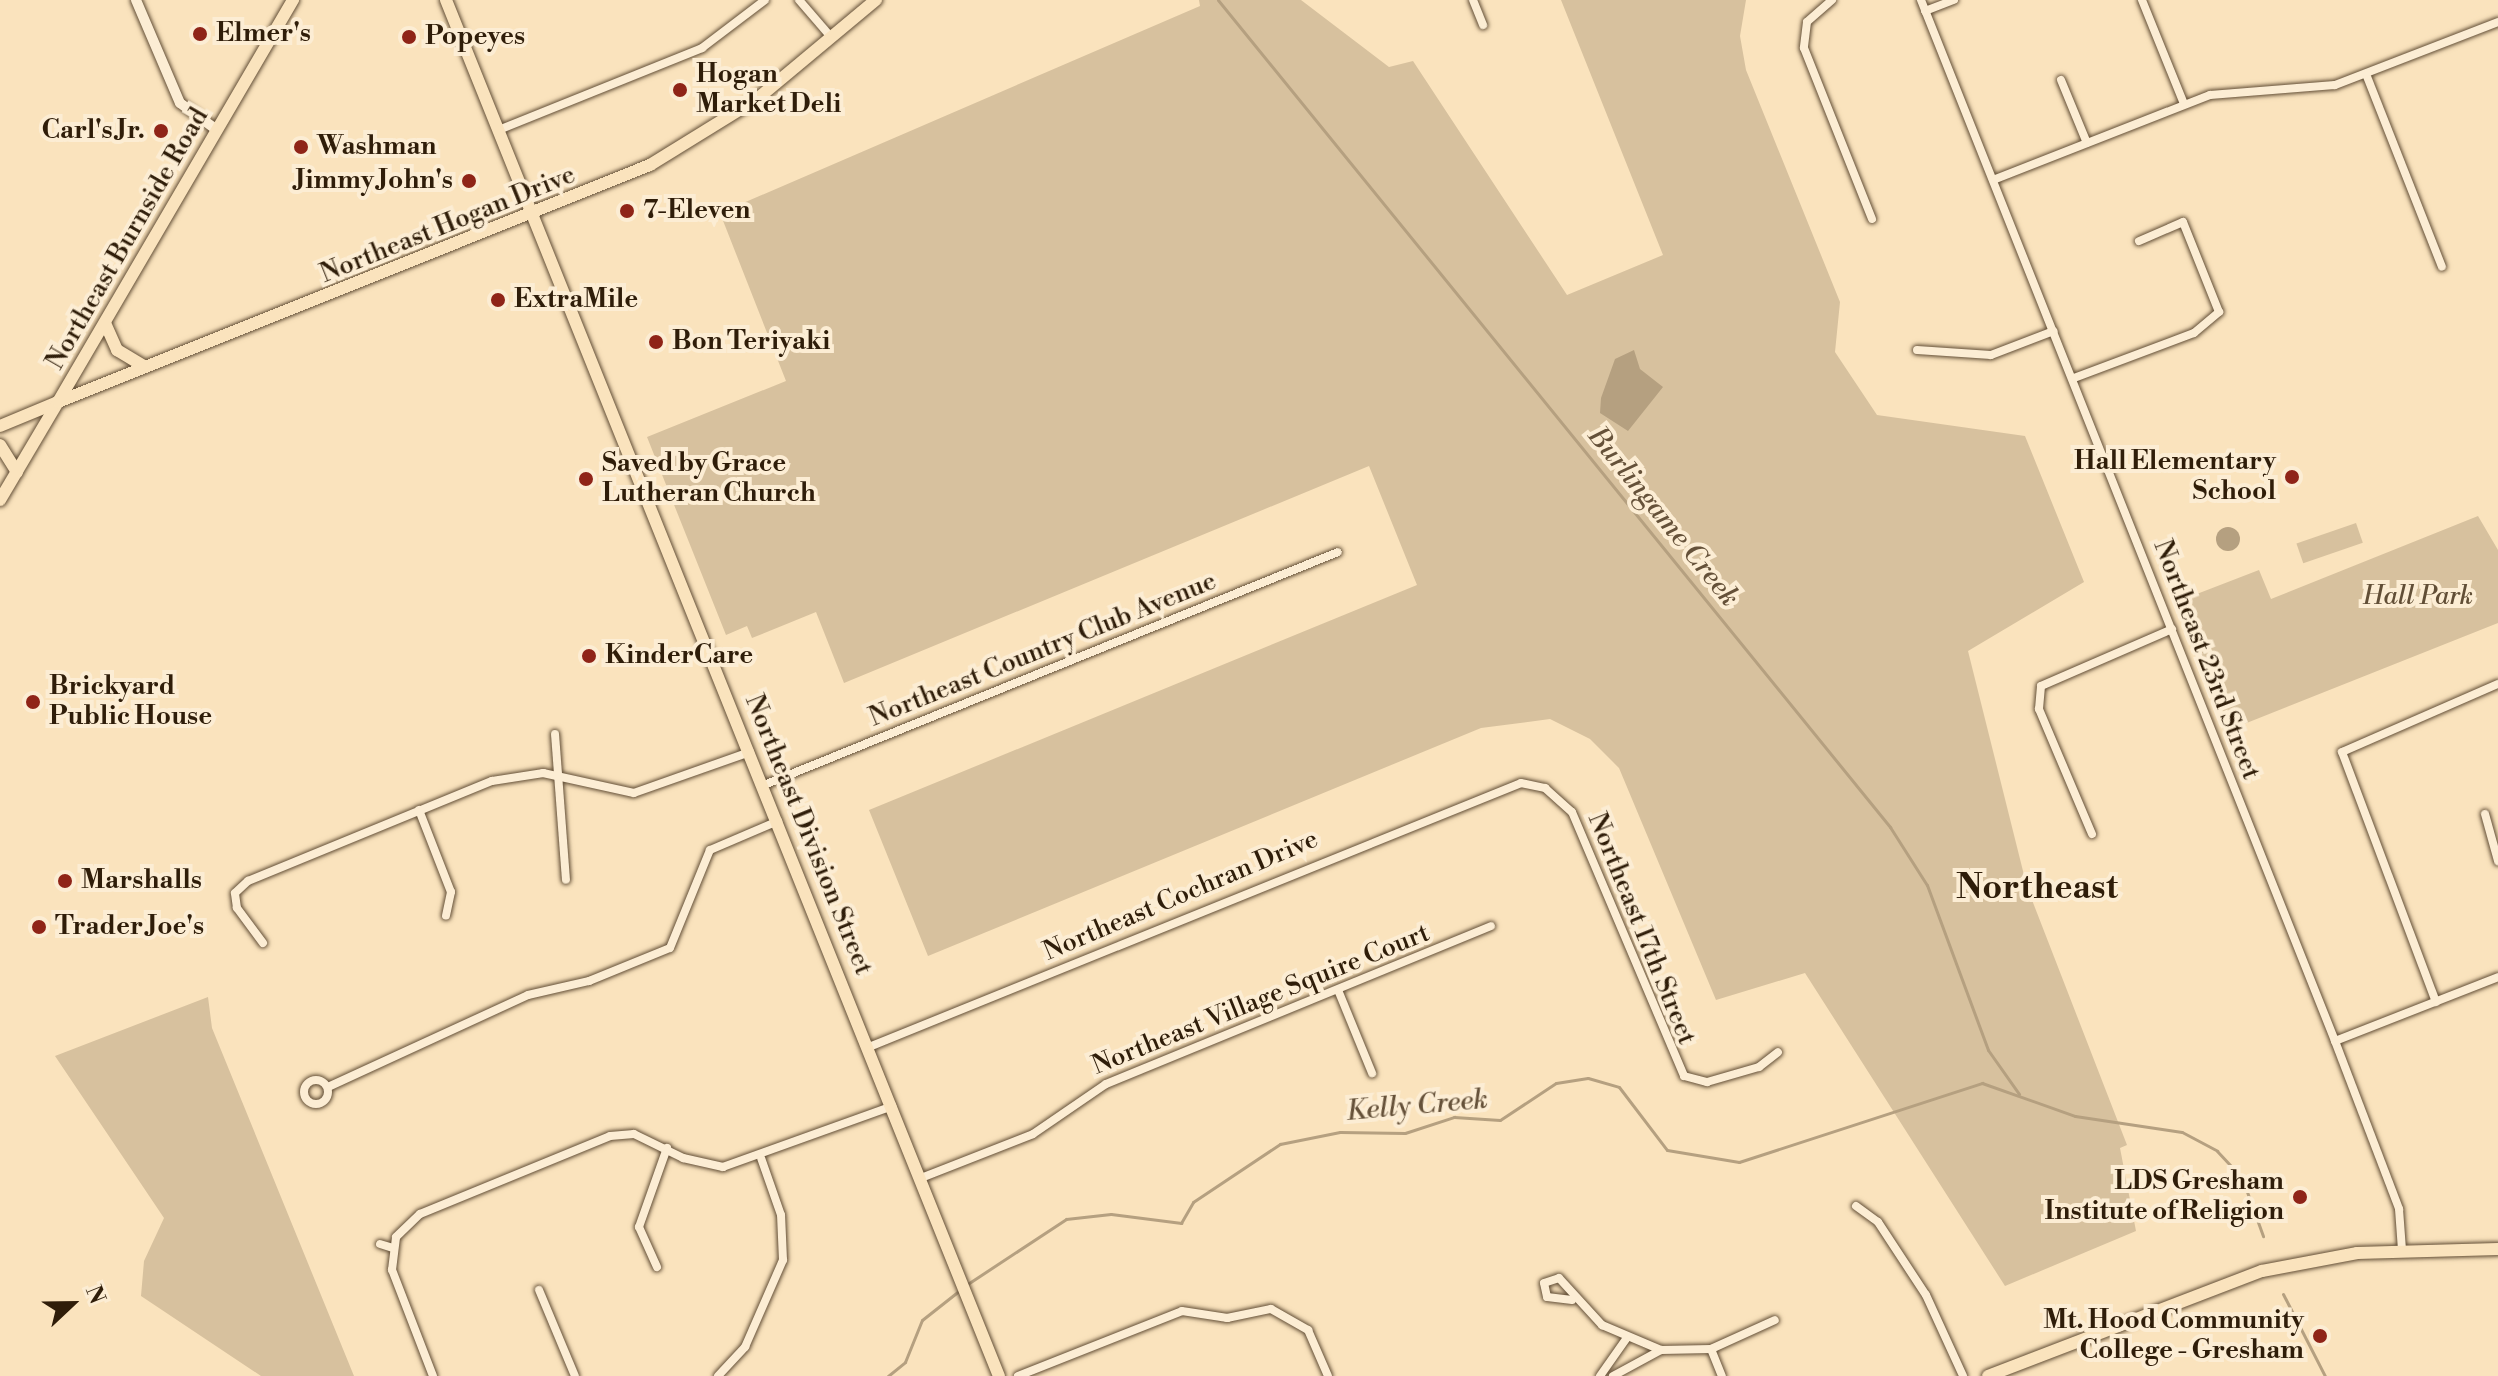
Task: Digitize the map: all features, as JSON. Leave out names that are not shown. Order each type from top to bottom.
[{"type":"main road","name":"Northeast Burnside Road","points":[[0,500],[293,0]]},
{"type":"main road","name":"Northeast Division Street","points":[[446,0],[536,213],[999,1376]]},
{"type":"main road","name":"Northeast Hogan Drive","points":[[0,426],[536,213],[695,141],[876,0]]},
{"type":"main road","points":[[105,323],[117,350],[145,367]]},
{"type":"main road","points":[[0,445],[17,472]]},
{"type":"main road","points":[[1988,1376],[2243,1276],[2402,1250],[2498,1249]]},
{"type":"street","points":[[136,0],[180,103],[217,130]]},
{"type":"street","points":[[501,129],[702,48],[765,0]]},
{"type":"street","points":[[799,0],[831,37]]},
{"type":"street","points":[[1473,0],[1483,25]]},
{"type":"street","points":[[1832,0],[1807,22],[1804,48],[1872,219]]},
{"type":"street","name":"Northeast 23rd Street","points":[[1921,0],[2074,378],[2335,1041],[2399,1209],[2402,1250]]},
{"type":"street","points":[[1925,11],[1954,0]]},
{"type":"street","points":[[2142,0],[2184,104]]},
{"type":"street","points":[[1993,180],[2184,104],[2366,74],[2498,22]]},
{"type":"street","points":[[2366,74],[2442,267]]},
{"type":"street","points":[[2061,80],[2087,143]]},
{"type":"street","points":[[2074,378],[2194,333],[2219,312],[2183,222],[2139,241]]},
{"type":"street","points":[[1917,350],[1991,355],[2054,331]]},
{"type":"street","name":"Northeast Country Club Avenue","points":[[764,785],[1338,552]]},
{"type":"street","points":[[2092,834],[2039,709],[2041,686],[2172,629]]},
{"type":"street","points":[[2436,1002],[2342,752],[2498,684]]},
{"type":"street","points":[[555,734],[562,777],[559,837],[566,880]]},
{"type":"street","points":[[263,943],[237,908],[235,893],[248,881],[419,810],[519,774],[562,777],[634,793],[751,752]]},
{"type":"street","name":"Northeast Cochran Drive","points":[[869,1047],[1509,784]]},
{"type":"street","name":"Northeast 17th Street","points":[[1509,784],[1545,788],[1572,812],[1684,1076],[1707,1082],[1759,1067],[1778,1052]]},
{"type":"street","points":[[419,810],[451,892],[446,915]]},
{"type":"street","points":[[2485,814],[2498,861]]},
{"type":"street","points":[[328,1087],[486,1012],[670,948],[710,850],[778,821]]},
{"type":"street","name":"Northeast Village Squire Court","points":[[921,1178],[1033,1134],[1106,1084],[1491,926]]},
{"type":"street","points":[[2335,1041],[2498,977]]},
{"type":"street","points":[[1338,990],[1372,1073]]},
{"type":"street","points":[[433,1376],[395,1280],[393,1248],[420,1214],[599,1139],[634,1134],[703,1166],[761,1158],[892,1106]]},
{"type":"street","points":[[657,1267],[639,1227],[667,1148]]},
{"type":"street","points":[[718,1376],[745,1347],[783,1260],[781,1215],[761,1158]]},
{"type":"street","points":[[1856,1206],[1878,1222],[1926,1295],[1963,1376]]},
{"type":"street","points":[[380,1244],[393,1248]]},
{"type":"street","points":[[539,1290],[575,1376]]},
{"type":"street","points":[[1572,1300],[1626,1339],[1661,1350],[1711,1349],[1775,1320]]},
{"type":"street","points":[[1018,1376],[1182,1311],[1241,1315],[1271,1309],[1292,1316],[1308,1330],[1328,1376]]},
{"type":"street","points":[[1600,1376],[1626,1339]]},
{"type":"street","points":[[1711,1349],[1722,1376]]},
{"type":"street","points":[[1613,1376],[1661,1350]]},
{"type":"green space","points":[[1199,0],[1301,0],[1389,67],[1413,61],[1567,295],[1663,255],[1561,0],[1746,0],[1740,36],[1746,70],[1840,302],[1835,352],[1877,415],[2025,436],[2084,582],[1968,651],[2027,887],[2127,1145],[2120,1148],[2136,1231],[2005,1286],[1805,973],[1716,1000],[1619,768],[1590,739],[1550,719],[1481,728],[928,956],[869,810],[1417,585],[1369,466],[844,683],[816,612],[752,638],[747,626],[726,635],[647,437],[786,381],[720,213],[1200,6]]},
{"type":"green space","name":"Hall Park","points":[[2478,516],[2498,550],[2498,623],[2224,732],[2186,633],[2201,627],[2189,597],[2259,570],[2271,599]]},
{"type":"green space","points":[[2356,523],[2363,543],[2303,563],[2296,544]]},
{"type":"green space","points":[[208,997],[212,1028],[354,1376],[261,1376],[141,1296],[144,1261],[164,1218],[55,1056]]},
{"type":"shaded area","points":[[1634,350],[1640,369],[1663,387],[1628,431],[1600,413],[1601,398],[1615,359]]},
{"type":"shaded area","points":[[2228,527],[2237,530],[2240,539],[2237,548],[2228,551],[2219,548],[2216,539],[2219,530]]},
{"type":"waterway","name":"Burlingame Creek","points":[[1218,0],[1890,827],[1927,885],[1988,1050],[2019,1094]]},
{"type":"waterway","name":"Kelly Creek","points":[[966,1285],[1066,1219],[1111,1214],[1181,1223],[1193,1202],[1280,1144],[1340,1132],[1405,1133],[1454,1117],[1500,1120],[1556,1083],[1588,1078],[1619,1087],[1667,1150],[1739,1162],[1982,1083],[2075,1116],[2182,1132],[2217,1151],[2242,1178],[2263,1236]]},
{"type":"waterway","name":"Kelly Creek","points":[[888,1376],[905,1362],[922,1320],[960,1290]]},
{"type":"waterway","name":"Kelly Creek","points":[[2283,1294],[2325,1376]]},
{"type":"place","name":"Elmer's","points":[[200,34]]},
{"type":"place","name":"Popeyes","points":[[409,37]]},
{"type":"place","name":"Hogan Market Deli","points":[[680,90]]},
{"type":"place","name":"Carl's Jr.","points":[[161,131]]},
{"type":"place","name":"Washman","points":[[301,147]]},
{"type":"place","name":"Jimmy John's","points":[[469,181]]},
{"type":"place","name":"7-Eleven","points":[[627,211]]},
{"type":"place","name":"ExtraMile","points":[[498,300]]},
{"type":"place","name":"Bon Teriyaki","points":[[656,342]]},
{"type":"place","name":"Hall Elementary School","points":[[2292,477]]},
{"type":"place","name":"Saved by Grace Lutheran Church","points":[[586,479]]},
{"type":"place","name":"KinderCare","points":[[589,656]]},
{"type":"place","name":"Brickyard Public House","points":[[33,702]]},
{"type":"place","name":"Marshalls","points":[[65,881]]},
{"type":"place","name":"Trader Joe's","points":[[39,927]]},
{"type":"place","name":"LDS Gresham Institute of Religion","points":[[2300,1197]]},
{"type":"place","name":"Mt. Hood Community College - Gresham","points":[[2320,1336]]},
{"type":"district","name":"Northeast","points":[[2037,889]]}]
